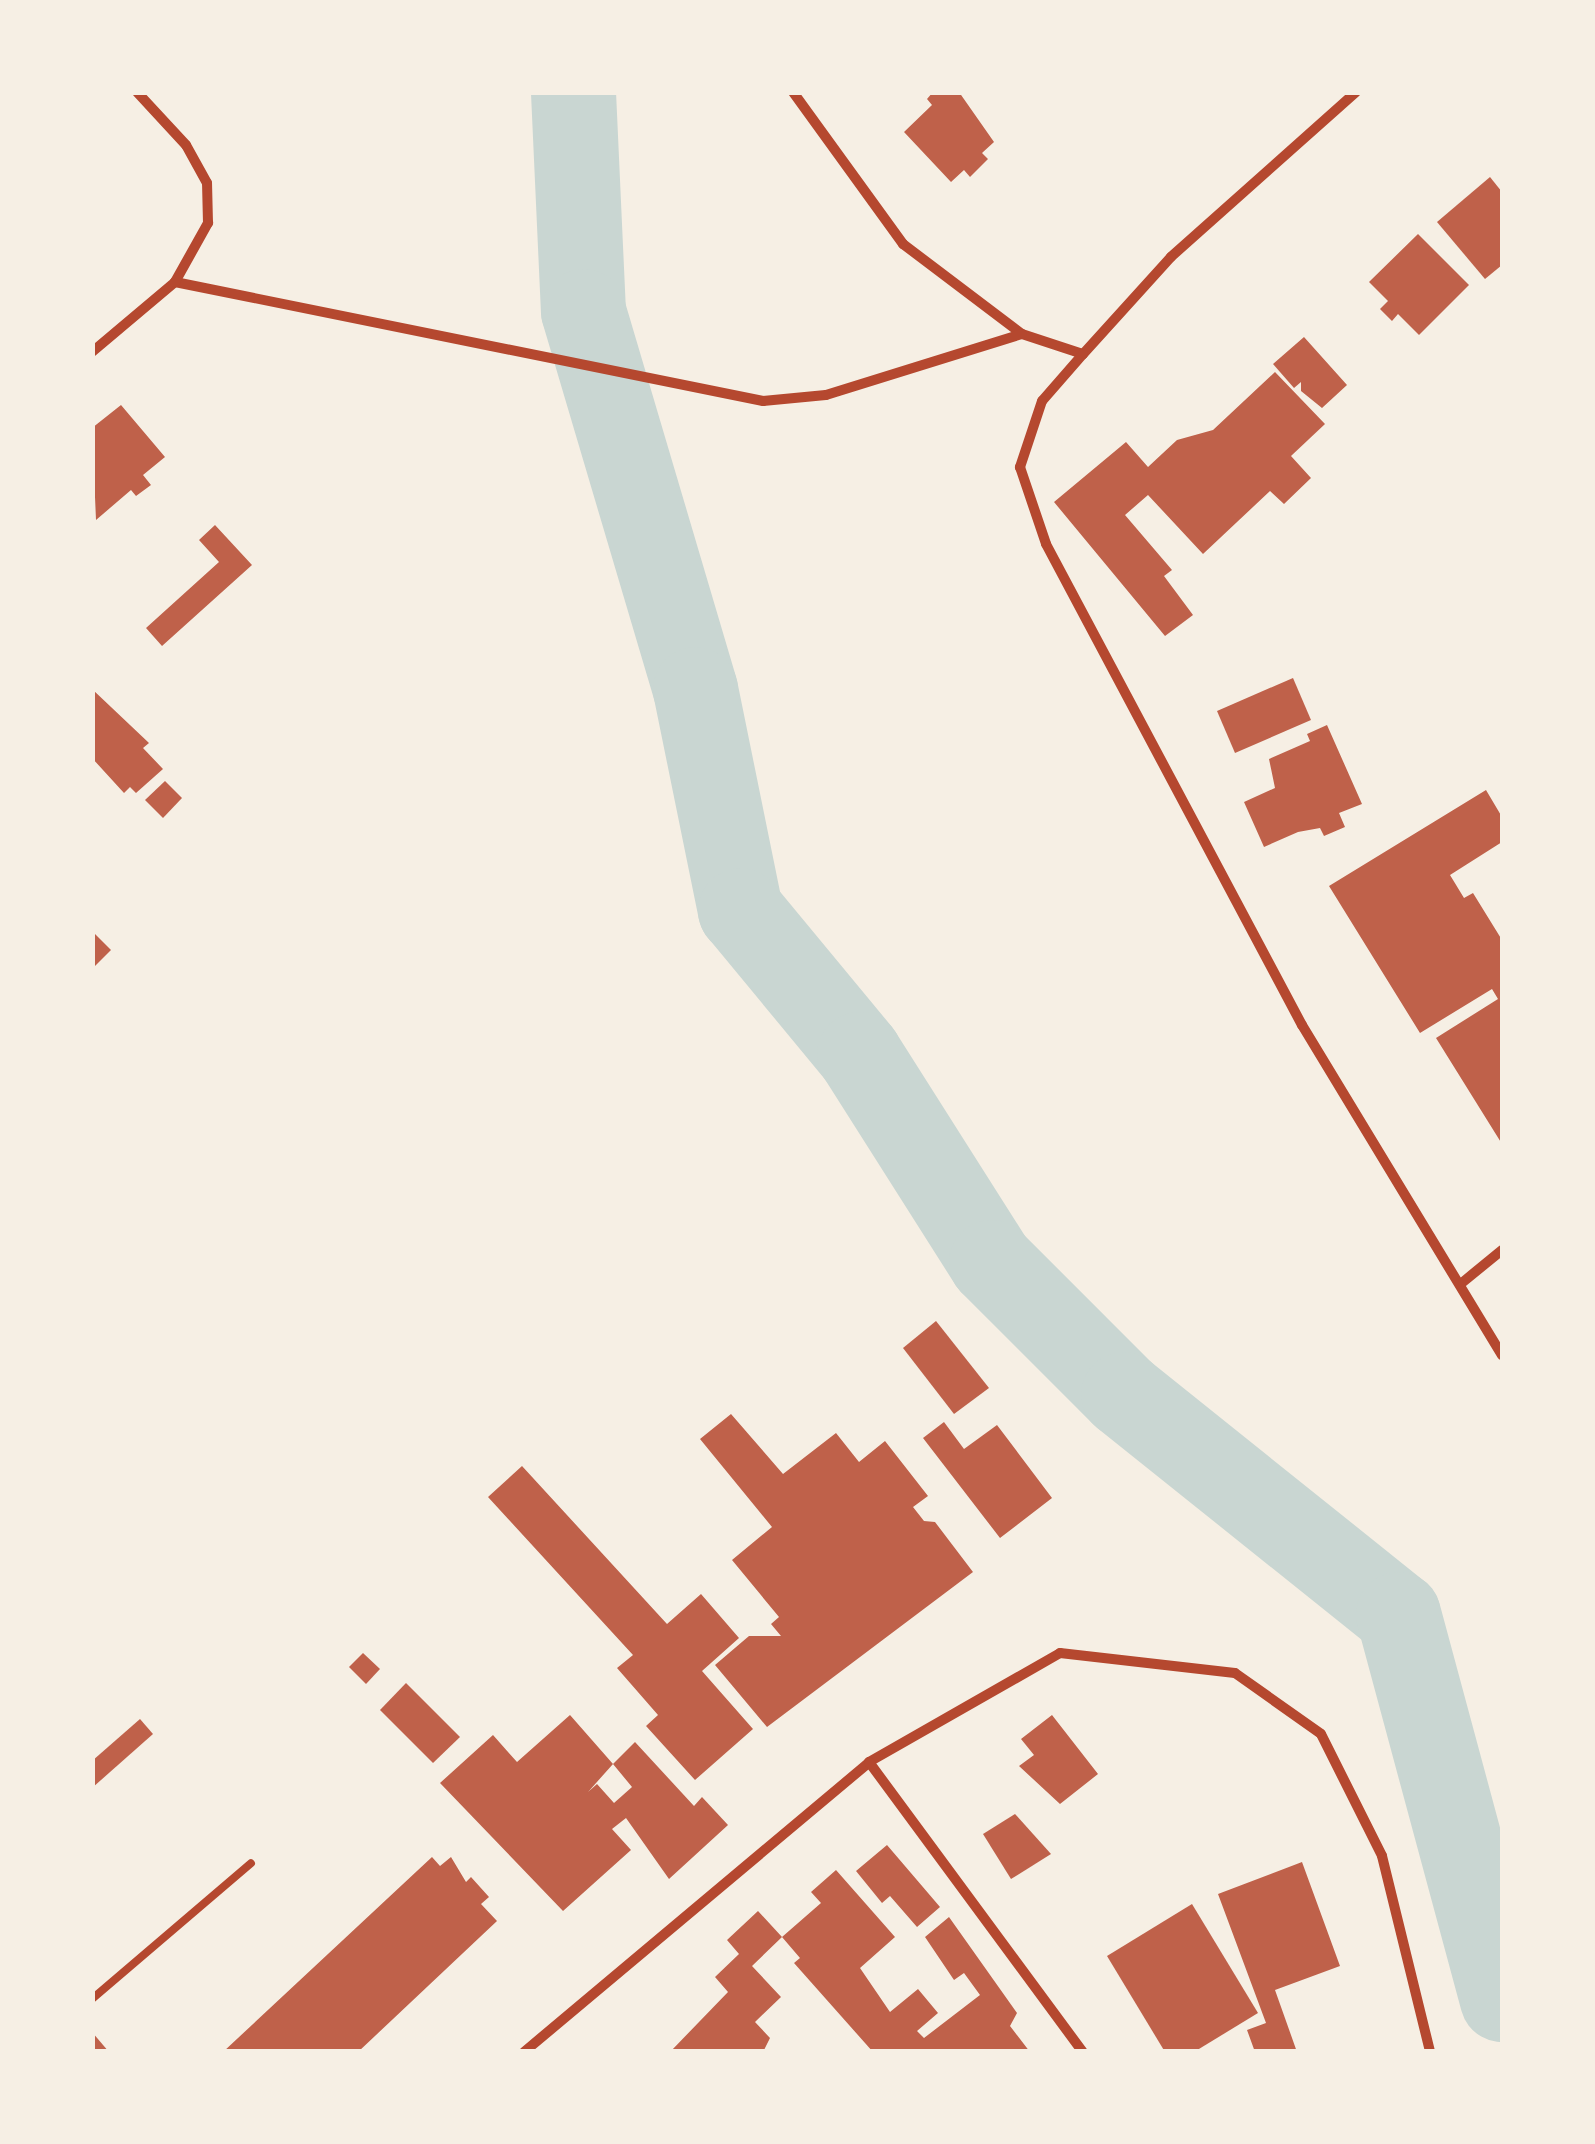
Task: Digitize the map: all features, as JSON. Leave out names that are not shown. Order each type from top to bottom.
[{"type":"street","points":[[92,352],[176,282],[208,224],[207,182],[186,145],[137,92]]},
{"type":"street","points":[[793,92],[904,244],[1022,334],[1083,354]]},
{"type":"street","points":[[1356,92],[1172,258],[1083,354],[1042,402],[1020,468],[1030,505],[1302,1025],[1464,1282],[1502,1354]]},
{"type":"street","points":[[176,282],[528,349],[762,402],[826,395],[1022,334]]},
{"type":"street","points":[[1464,1282],[1502,1250]]},
{"type":"street","points":[[524,2052],[869,1762],[1060,1653],[1234,1674],[1322,1734],[1382,1856],[1430,2052]]},
{"type":"street","points":[[869,1762],[1083,2052]]},
{"type":"lane","points":[[92,1999],[251,1864]]},
{"type":"building","points":[[933,92],[959,92],[994,142],[982,153],[988,159],[970,177],[964,170],[951,182],[904,132],[932,105],[927,99]]},
{"type":"building","points":[[1490,177],[1502,192],[1502,265],[1485,279],[1437,222]]},
{"type":"building","points":[[1418,234],[1469,285],[1419,335],[1398,314],[1392,321],[1380,309],[1388,301],[1369,282]]},
{"type":"building","points":[[1304,337],[1347,385],[1322,408],[1301,391],[1301,382],[1294,388],[1273,364]]},
{"type":"building","points":[[1275,372],[1325,424],[1291,456],[1311,478],[1284,504],[1270,491],[1203,554],[1148,495],[1125,515],[1172,570],[1164,576],[1193,615],[1165,636],[1054,502],[1126,442],[1148,467],[1177,440],[1213,430]]},
{"type":"building","points":[[121,405],[165,457],[143,475],[151,485],[136,496],[131,490],[96,520],[92,428]]},
{"type":"building","points":[[215,525],[252,565],[162,646],[146,628],[219,562],[199,540]]},
{"type":"building","points":[[1293,678],[1311,720],[1235,753],[1217,711]]},
{"type":"building","points":[[92,689],[149,743],[143,748],[163,769],[136,793],[130,787],[124,793],[92,758]]},
{"type":"building","points":[[1327,725],[1362,804],[1339,813],[1345,827],[1324,836],[1320,828],[1298,832],[1264,847],[1244,802],[1275,788],[1269,759],[1310,741],[1307,734]]},
{"type":"building","points":[[165,781],[182,798],[163,818],[145,800]]},
{"type":"building","points":[[1486,790],[1502,817],[1502,842],[1450,875],[1464,898],[1473,893],[1502,940],[1502,1144],[1436,1038],[1498,999],[1492,989],[1420,1033],[1329,886]]},
{"type":"building","points":[[92,931],[111,950],[92,969]]},
{"type":"building","points":[[936,1321],[989,1388],[954,1414],[903,1348]]},
{"type":"building","points":[[731,1414],[783,1474],[836,1433],[859,1462],[885,1441],[928,1496],[913,1507],[924,1521],[935,1522],[973,1572],[767,1727],[715,1665],[749,1636],[781,1636],[771,1624],[779,1617],[732,1560],[772,1527],[700,1439]]},
{"type":"building","points":[[944,1422],[964,1449],[997,1425],[1052,1498],[1000,1538],[923,1438]]},
{"type":"building","points":[[522,1466],[667,1624],[701,1594],[739,1638],[702,1671],[753,1729],[695,1780],[646,1726],[658,1715],[617,1668],[633,1655],[488,1497]]},
{"type":"building","points":[[363,1653],[380,1669],[366,1684],[349,1667]]},
{"type":"building","points":[[406,1683],[460,1737],[433,1763],[380,1710]]},
{"type":"building","points":[[570,1715],[613,1764],[635,1742],[694,1806],[702,1797],[728,1825],[669,1879],[626,1818],[612,1829],[631,1850],[563,1911],[440,1783],[493,1735],[517,1762]],"holes":[[[613,1764],[632,1787],[614,1803],[597,1784],[588,1792]]]},
{"type":"building","points":[[1052,1715],[1098,1774],[1060,1804],[1019,1766],[1034,1755],[1021,1739]]},
{"type":"building","points":[[140,1719],[153,1734],[92,1788],[92,1761]]},
{"type":"building","points":[[1015,1814],[1051,1854],[1011,1879],[983,1834]]},
{"type":"building","points":[[887,1845],[940,1907],[917,1927],[890,1896],[882,1903],[856,1871]]},
{"type":"building","points":[[432,1857],[440,1866],[451,1857],[466,1882],[471,1877],[489,1897],[481,1904],[497,1921],[358,2052],[223,2052]]},
{"type":"building","points":[[1302,1862],[1340,1966],[1275,1990],[1297,2052],[1255,2052],[1247,2030],[1266,2023],[1218,1894]]},
{"type":"building","points":[[836,1870],[895,1937],[860,1968],[890,2012],[918,1989],[938,2013],[917,2031],[924,2038],[980,1995],[964,1973],[954,1980],[925,1937],[949,1917],[1017,2013],[1010,2026],[1030,2052],[873,2052],[794,1963],[800,1958],[782,1937],[821,1903],[811,1892]]},
{"type":"building","points":[[1192,1904],[1258,2013],[1194,2052],[1165,2052],[1107,1956]]},
{"type":"building","points":[[758,1911],[782,1937],[752,1966],[781,1997],[755,2022],[770,2038],[763,2052],[670,2052],[728,1992],[715,1977],[739,1954],[727,1940]]},
{"type":"building","points":[[92,2032],[109,2052],[92,2052]]},
{"type":"waterway","points":[[573,92],[583,311],[695,689],[740,910],[859,1054],[991,1262],[1123,1394],[1398,1614],[1502,1999]]}]
